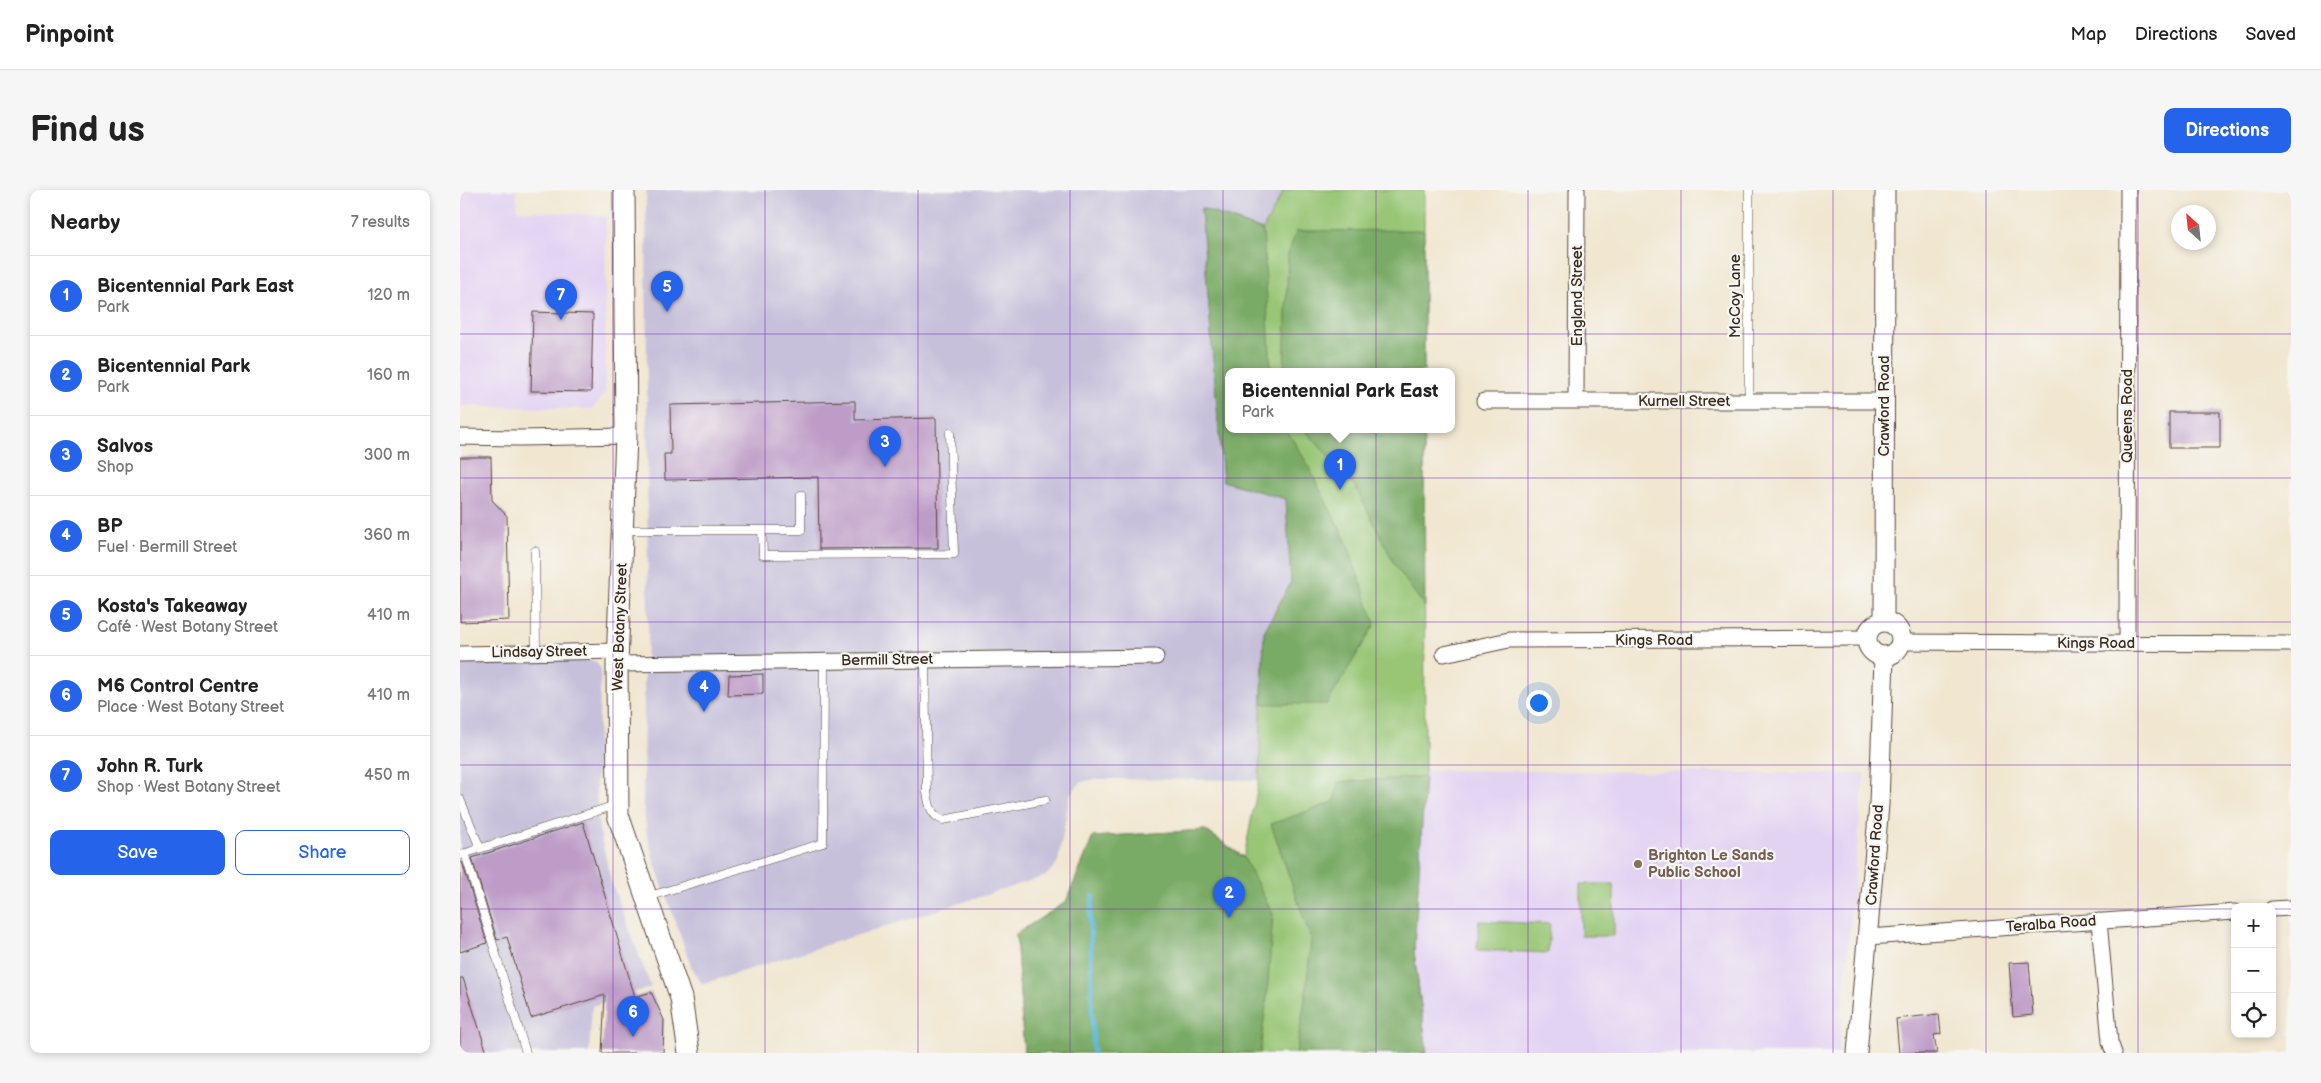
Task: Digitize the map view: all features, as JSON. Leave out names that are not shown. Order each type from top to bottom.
[{"type":"main road","name":"West Botany Street","points":[[624,190],[626,436],[618,658],[618,815],[681,998],[688,1053]]},
{"type":"street","name":"England Street","points":[[1576,401],[1577,190]]},
{"type":"street","name":"Crawford Road","points":[[1884,622],[1885,190]]},
{"type":"street","name":"Queens Road","points":[[2127,643],[2128,190]]},
{"type":"street","name":"Kurnell Street","points":[[1484,401],[1884,401]]},
{"type":"street","points":[[460,437],[626,436]]},
{"type":"street","points":[[1884,622],[1897,628],[1901,642],[1895,652],[1884,657],[1871,652],[1866,638],[1872,626],[1884,622]]},
{"type":"street","name":"Kings Road","points":[[1444,654],[1509,640],[1866,638]]},
{"type":"street","name":"Kings Road","points":[[1901,642],[2291,644]]},
{"type":"street","name":"Lindsay Street","points":[[460,654],[536,652],[618,658]]},
{"type":"street","name":"Bermill Street","points":[[618,658],[824,661],[1156,657]]},
{"type":"street","name":"Crawford Road","points":[[1857,1053],[1879,805],[1884,657]]},
{"type":"street","points":[[2276,909],[2291,908]]},
{"type":"street","name":"Teralba Road","points":[[1868,937],[2231,912]]},
{"type":"street","points":[[2099,921],[2110,1042],[2114,1053]]},
{"type":"lane","name":"McCoy Lane","points":[[1749,401],[1750,190]]},
{"type":"lane","points":[[762,530],[763,555],[954,554],[950,433]]},
{"type":"lane","points":[[623,530],[802,530],[800,495]]},
{"type":"lane","points":[[535,551],[536,652]]},
{"type":"lane","points":[[925,660],[927,792],[932,812],[936,817],[942,820],[1045,800]]},
{"type":"lane","points":[[646,897],[823,843],[824,661]]},
{"type":"lane","points":[[460,799],[480,848]]},
{"type":"lane","points":[[526,1053],[463,854],[618,805]]},
{"type":"shaded area","points":[[460,190],[516,190],[518,210],[606,216],[605,392],[593,409],[460,406]]},
{"type":"shaded area","points":[[646,190],[1284,190],[1263,231],[1201,209],[1223,481],[1286,499],[1291,582],[1264,632],[1259,780],[1096,779],[1081,782],[1070,794],[1058,862],[1046,876],[702,984],[691,966],[655,864],[647,833],[643,804],[644,675],[648,639]]},
{"type":"shaded area","points":[[524,658],[595,661],[601,669],[596,788],[599,828],[611,881],[651,987],[592,1006],[589,1053],[460,1053],[460,662]]},
{"type":"shaded area","name":"Brighton Le Sands Public School","points":[[1425,770],[1864,774],[1838,1053],[1427,1053],[1414,951]]},
{"type":"green space","points":[[1284,190],[1424,190],[1424,368],[1225,368],[1225,433],[1424,433],[1425,770],[1414,951],[1427,1053],[1024,1053],[1016,934],[1066,902],[1093,837],[1205,830],[1244,857],[1259,780],[1264,632],[1291,582],[1286,499],[1223,481],[1201,208],[1263,230]]},
{"type":"green space","points":[[1201,208],[1263,231],[1271,368],[1225,368],[1225,433],[1288,433],[1304,458],[1346,541],[1375,624],[1327,704],[1262,704],[1264,632],[1291,582],[1286,499],[1223,481]]},
{"type":"green space","points":[[1424,230],[1424,368],[1284,368],[1288,255],[1296,231]]},
{"type":"green space","points":[[1308,433],[1424,433],[1425,607],[1396,567],[1355,486]]},
{"type":"green space","points":[[1425,777],[1414,951],[1427,1053],[1296,1053],[1306,993],[1311,939],[1271,824],[1334,802],[1338,782]]},
{"type":"green space","points":[[1205,830],[1244,858],[1273,914],[1267,996],[1260,1053],[1024,1053],[1016,934],[1066,902],[1093,837]]},
{"type":"green space","points":[[1581,884],[1614,884],[1614,936],[1581,936]]},
{"type":"green space","points":[[1479,921],[1550,924],[1548,953],[1477,950]]},
{"type":"building","points":[[533,312],[593,314],[591,392],[531,391]]},
{"type":"building","points":[[855,401],[855,420],[936,418],[938,548],[819,549],[818,477],[665,480],[664,454],[671,454],[670,405]]},
{"type":"building","points":[[2169,412],[2220,412],[2220,448],[2169,448]]},
{"type":"building","points":[[460,457],[491,457],[492,500],[507,516],[509,620],[460,622]]},
{"type":"building","points":[[763,674],[763,694],[728,695],[729,675]]},
{"type":"building","points":[[583,822],[635,997],[651,992],[664,1020],[663,1053],[602,1053],[605,995],[531,1018],[507,937],[497,940],[472,858]]},
{"type":"building","points":[[460,862],[462,862],[487,943],[460,952]]},
{"type":"building","points":[[2029,962],[2033,1015],[2013,1017],[2009,963]]},
{"type":"building","points":[[460,978],[463,978],[487,1053],[460,1053]]},
{"type":"building","points":[[1939,1014],[1941,1034],[1934,1035],[1937,1053],[1899,1053],[1896,1019]]},
{"type":"waterway","points":[[1093,896],[1090,919],[1093,1053]]},
{"type":"place","name":"Kosta's Takeaway","points":[[667,312]]},
{"type":"place","name":"John R. Turk","points":[[561,320]]},
{"type":"place","name":"Salvos","points":[[885,467]]},
{"type":"place","name":"Bicentennial Park East","points":[[1340,490]]},
{"type":"place","name":"BP","points":[[704,712]]},
{"type":"place","name":"Brighton Le Sands Public School","points":[[1638,864]]},
{"type":"place","name":"Bicentennial Park","points":[[1229,918]]},
{"type":"place","name":"M6 Control Centre","points":[[633,1037]]}]
